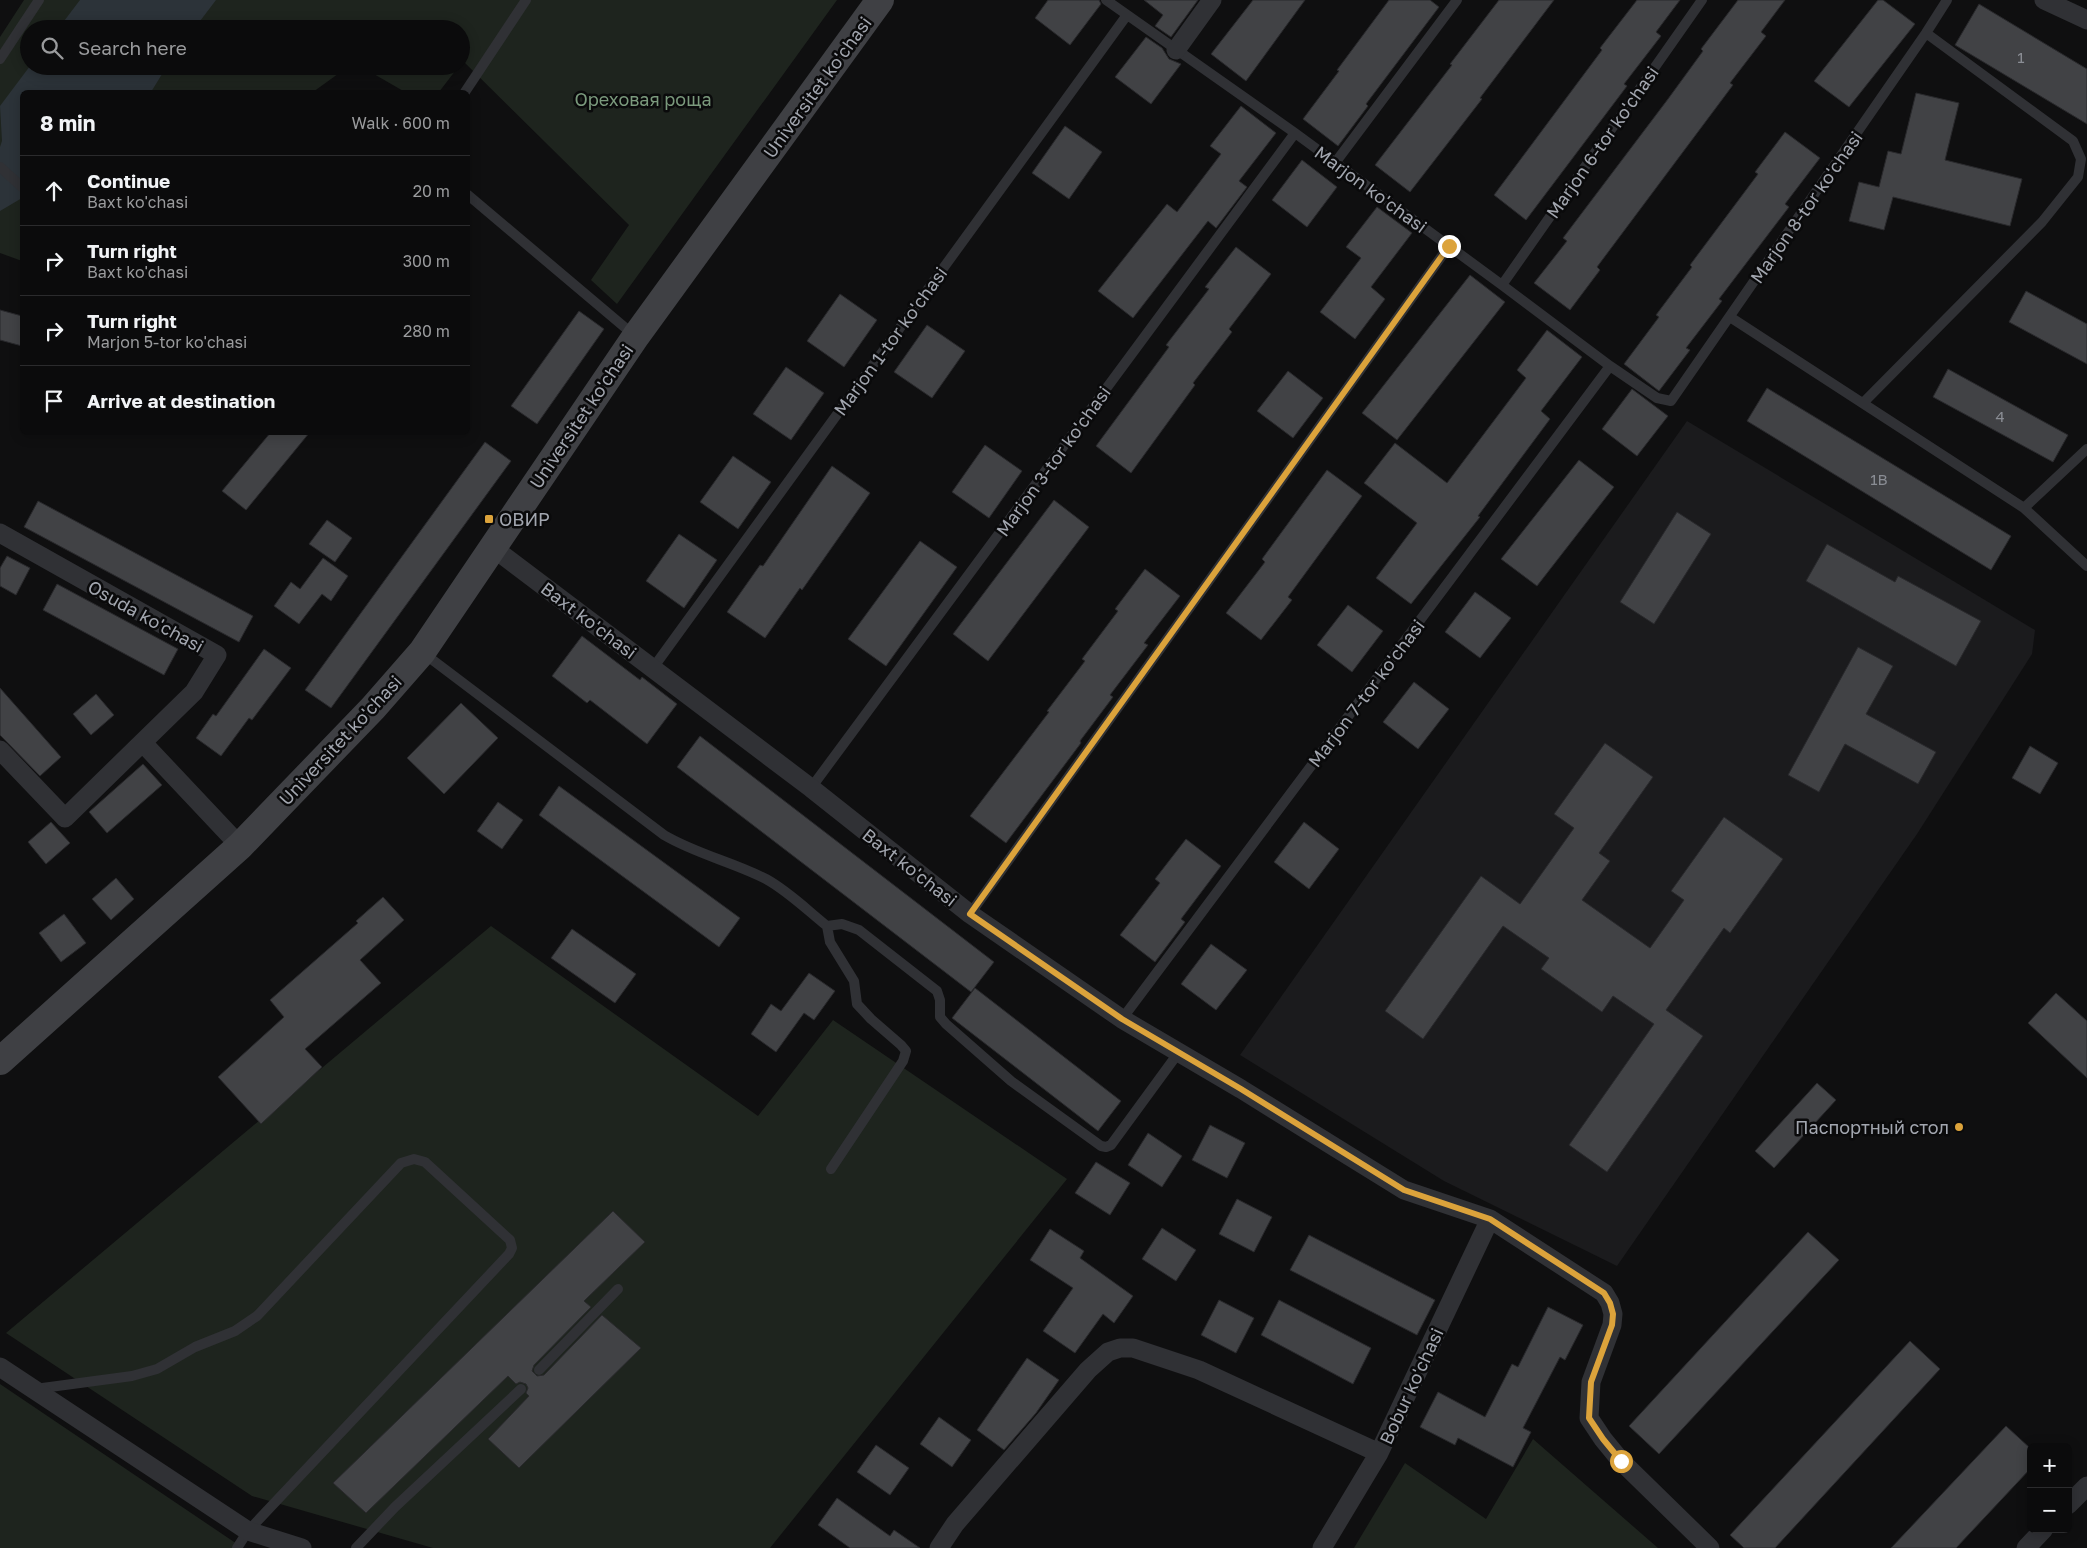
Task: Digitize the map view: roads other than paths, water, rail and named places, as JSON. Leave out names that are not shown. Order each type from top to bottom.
[{"type":"main road","name":"Universitet ko'chasi","points":[[0,1061],[240,846],[374,708],[422,652],[636,336],[880,0]]},
{"type":"street","points":[[1176,50],[1212,0]]},
{"type":"street","points":[[2044,0],[2087,20]]},
{"type":"street","name":"Osuda ko'chasi","points":[[0,533],[217,655],[194,692],[65,818],[0,750]]},
{"type":"street","name":"Baxt ko'chasi","points":[[492,547],[811,788],[970,914],[1122,1019],[1404,1190],[1490,1219],[1604,1293],[1610,1303],[1613,1314],[1612,1325],[1591,1382],[1589,1418],[1621,1461],[1710,1548]]},
{"type":"street","points":[[143,743],[240,846]]},
{"type":"street","name":"Bobur ko'chasi","points":[[1322,1548],[1379,1453],[1490,1219]]},
{"type":"street","points":[[939,1548],[955,1524],[1088,1370],[1108,1352],[1120,1348],[1133,1348],[1200,1370],[1379,1453]]},
{"type":"street","points":[[0,1367],[248,1531],[302,1548]]},
{"type":"street","points":[[2072,1501],[2087,1486]]},
{"type":"street","points":[[2026,1548],[2040,1533]]},
{"type":"lane","points":[[26,20],[39,0]]},
{"type":"lane","points":[[466,90],[526,0]]},
{"type":"lane","name":"Marjon ko'chasi","points":[[1106,0],[1296,134],[1610,366],[1657,398]]},
{"type":"lane","points":[[1335,163],[1457,0]]},
{"type":"lane","name":"Marjon 6-tor ko'chasi","points":[[1502,285],[1702,0]]},
{"type":"lane","name":"Marjon 8-tor ko'chasi","points":[[1657,398],[1670,401],[1926,33],[1946,0]]},
{"type":"lane","name":"Marjon 1-tor ko'chasi","points":[[653,668],[1127,15]]},
{"type":"lane","points":[[0,59],[20,29]]},
{"type":"lane","points":[[1863,403],[2042,222],[2078,178],[2084,159],[2074,141],[1926,33]]},
{"type":"lane","name":"Marjon 3-tor ko'chasi","points":[[811,788],[1296,134]]},
{"type":"lane","points":[[0,167],[20,186]]},
{"type":"lane","points":[[470,198],[636,336]]},
{"type":"lane","points":[[970,914],[1449,246]]},
{"type":"lane","points":[[1730,317],[2024,508],[2087,566]]},
{"type":"lane","name":"Marjon 7-tor ko'chasi","points":[[1122,1019],[1610,366]]},
{"type":"lane","points":[[2024,508],[2087,449]]},
{"type":"lane","points":[[422,652],[664,834],[683,846],[766,880],[794,898],[826,926],[830,942],[854,981],[858,1004],[871,1019],[901,1044],[906,1051],[903,1061],[831,1169]]},
{"type":"lane","points":[[826,926],[842,924],[859,930],[937,991],[940,1000],[940,1016],[946,1024],[1011,1081],[1101,1146],[1111,1145],[1178,1052]]},
{"type":"lane","points":[[34,1389],[132,1376],[157,1369],[195,1347],[235,1331],[257,1316],[400,1164],[414,1159],[425,1162],[510,1240],[512,1248],[509,1254],[248,1531],[237,1548]]},
{"type":"lane","points":[[540,1370],[618,1289]]},
{"type":"lane","points":[[356,1548],[395,1507],[521,1389]]},
{"type":"place","name":"ОВИР","points":[[489,519]]},
{"type":"place","name":"Паспортный стол","points":[[1959,1127]]},
{"type":"park label","name":"Ореховая роща","points":[[643,99]]}]
